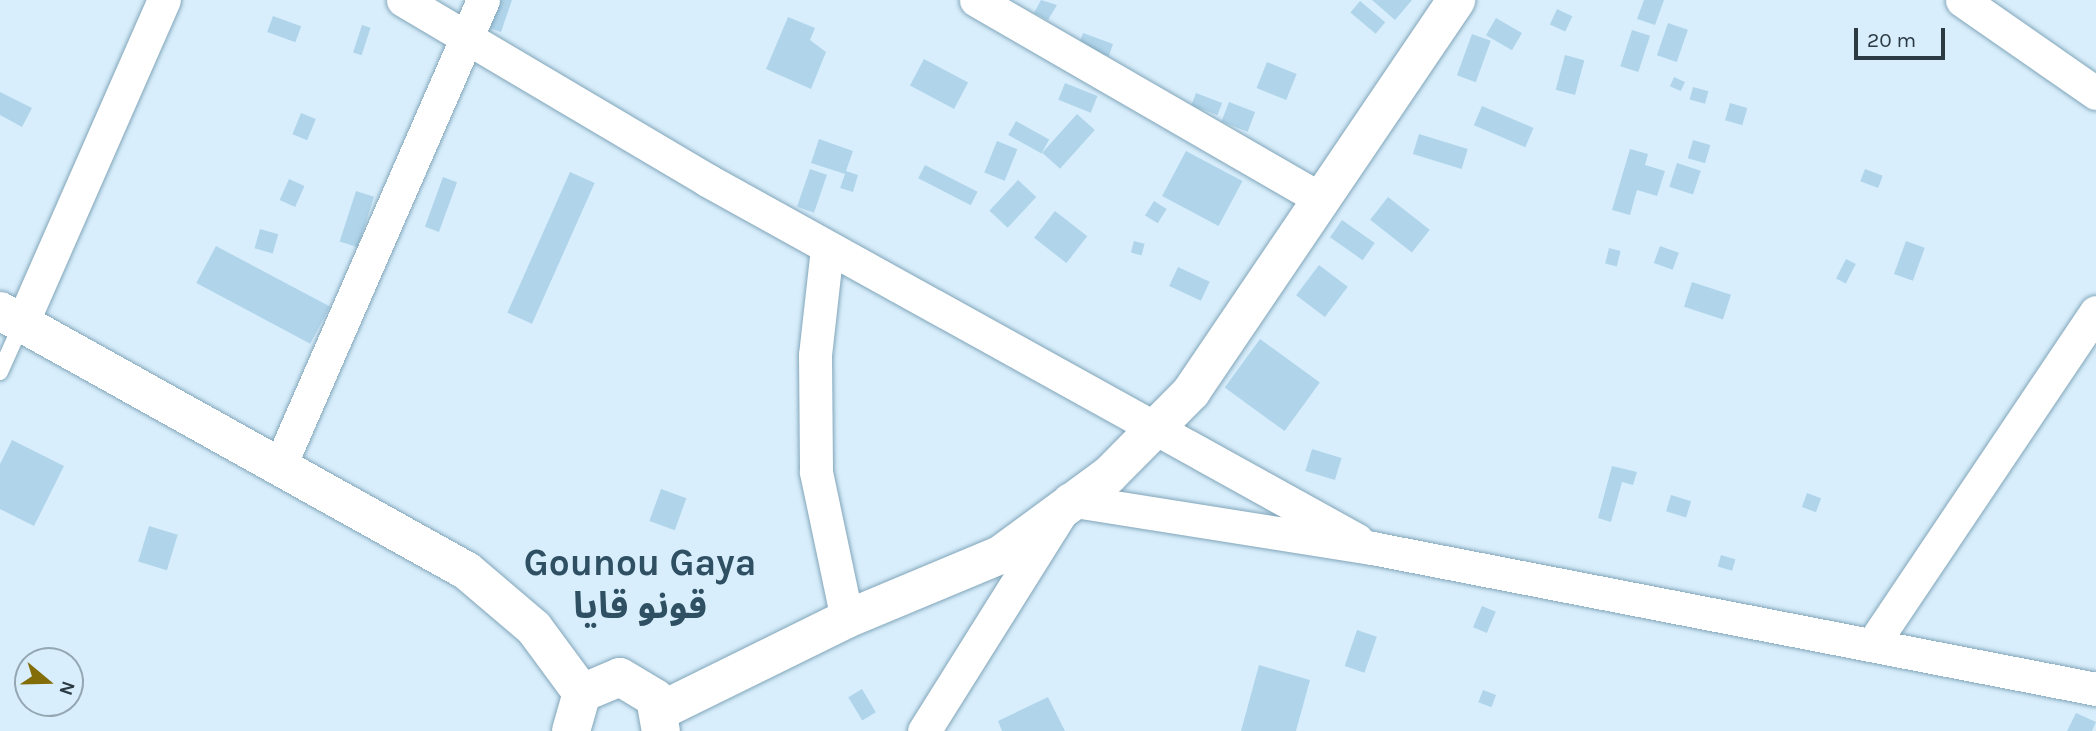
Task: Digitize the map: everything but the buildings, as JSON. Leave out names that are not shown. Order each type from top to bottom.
[{"type":"main road","points":[[571,731],[582,693],[606,678],[634,681],[661,721],[847,619],[1000,555],[1069,500],[1109,475],[1191,392],[1456,0]]},
{"type":"main road","points":[[11,317],[281,463],[467,571],[534,628],[582,693]]},
{"type":"street","points":[[11,317],[164,0]]},
{"type":"street","points":[[403,0],[466,33],[827,248],[1153,430],[1372,548]]},
{"type":"street","points":[[281,463],[482,0]]},
{"type":"street","points":[[976,0],[1322,200]]},
{"type":"street","points":[[1962,0],[2096,93]]},
{"type":"street","points":[[827,248],[814,355],[816,472],[847,619]]},
{"type":"street","points":[[1872,645],[2096,312]]},
{"type":"street","points":[[924,731],[1069,500],[1372,548],[2096,689]]},
{"type":"lane","points":[[0,372],[11,317]]},
{"type":"district","name":"Gounou Gaya قونو قايا","points":[[640,586]]}]
